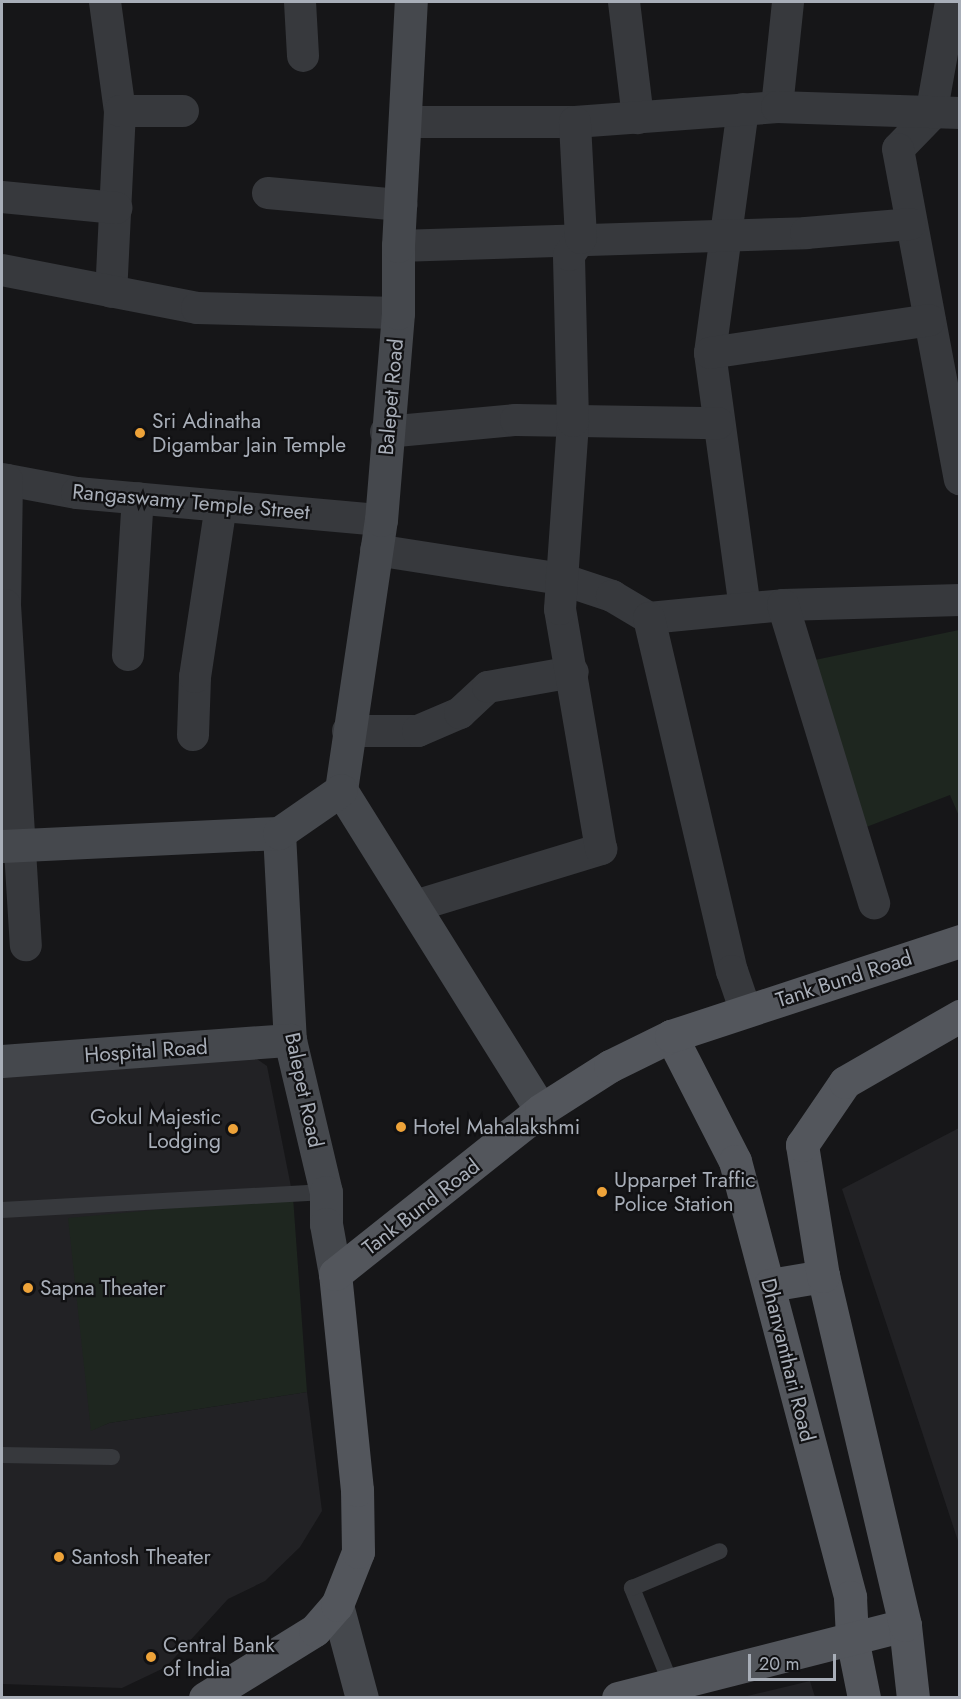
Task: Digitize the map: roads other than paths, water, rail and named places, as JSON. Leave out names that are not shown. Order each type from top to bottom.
[{"type":"main road","name":"Tank Bund Road","points":[[335,1274],[541,1110],[610,1066],[671,1036],[960,941]]},
{"type":"main road","points":[[913,1698],[904,1625],[823,1276],[802,1145],[845,1082],[960,1016]]},
{"type":"main road","name":"Dhanvanthari Road","points":[[671,1036],[735,1161],[770,1286],[850,1597],[852,1638],[864,1698]]},
{"type":"main road","points":[[205,1698],[315,1630],[337,1605],[358,1552],[357,1500],[335,1274]]},
{"type":"main road","points":[[770,1286],[823,1276]]},
{"type":"main road","points":[[618,1698],[802,1654],[904,1625]]},
{"type":"street","points":[[105,2],[120,111],[111,292]]},
{"type":"street","points":[[300,2],[303,56]]},
{"type":"street","name":"Balepet Road","points":[[340,790],[379,535],[386,432],[398,313],[398,246],[411,2]]},
{"type":"street","points":[[624,2],[638,118]]},
{"type":"street","points":[[777,107],[788,2]]},
{"type":"street","points":[[945,114],[951,2]]},
{"type":"street","points":[[405,122],[575,122],[777,107],[945,114]]},
{"type":"street","points":[[743,109],[710,353],[745,608]]},
{"type":"street","points":[[120,111],[183,111]]},
{"type":"street","points":[[945,114],[898,148],[910,224],[960,478]]},
{"type":"street","points":[[415,906],[601,849],[573,672],[560,609],[573,421],[569,255],[581,238],[575,122]]},
{"type":"street","points":[[268,194],[401,205]]},
{"type":"street","points":[[2,197],[116,208]]},
{"type":"street","points":[[398,246],[581,238],[806,233],[910,224]]},
{"type":"street","points":[[2,270],[197,308],[398,313]]},
{"type":"street","points":[[710,353],[930,320]]},
{"type":"street","points":[[386,432],[516,420],[718,423]]},
{"type":"street","points":[[4,480],[3,593],[9,846],[26,945]]},
{"type":"street","name":"Rangaswamy Temple Street","points":[[4,480],[77,493],[221,506],[379,535],[561,579],[612,596],[649,618]]},
{"type":"street","points":[[129,655],[138,498]]},
{"type":"street","points":[[194,735],[195,676],[221,506]]},
{"type":"street","points":[[746,1012],[732,971],[649,618],[783,605],[960,600]]},
{"type":"street","points":[[783,605],[874,903]]},
{"type":"street","points":[[348,730],[418,731],[460,714],[488,687],[573,672]]},
{"type":"street","points":[[9,846],[279,833],[340,790],[415,906],[541,1110]]},
{"type":"street","name":"Balepet Road","points":[[279,833],[290,1040],[326,1191],[326,1224],[335,1274]]},
{"type":"street","name":"Hospital Road","points":[[2,1061],[290,1040]]},
{"type":"street","points":[[337,1605],[362,1698]]},
{"type":"lane","points":[[2,1210],[326,1191]]},
{"type":"lane","points":[[2,1455],[112,1457]]},
{"type":"lane","points":[[671,1684],[632,1588],[720,1551]]},
{"type":"place","name":"Sri Adinatha Digambar Jain Temple","points":[[140,433]]},
{"type":"place","name":"Hotel Mahalakshmi","points":[[401,1127]]},
{"type":"place","name":"Gokul Majestic Lodging","points":[[233,1129]]},
{"type":"place","name":"Upparpet Traffic Police Station","points":[[602,1192]]},
{"type":"place","name":"Sapna Theater","points":[[28,1288]]},
{"type":"place","name":"Santosh Theater","points":[[59,1557]]},
{"type":"place","name":"Central Bank of India","points":[[151,1657]]}]
